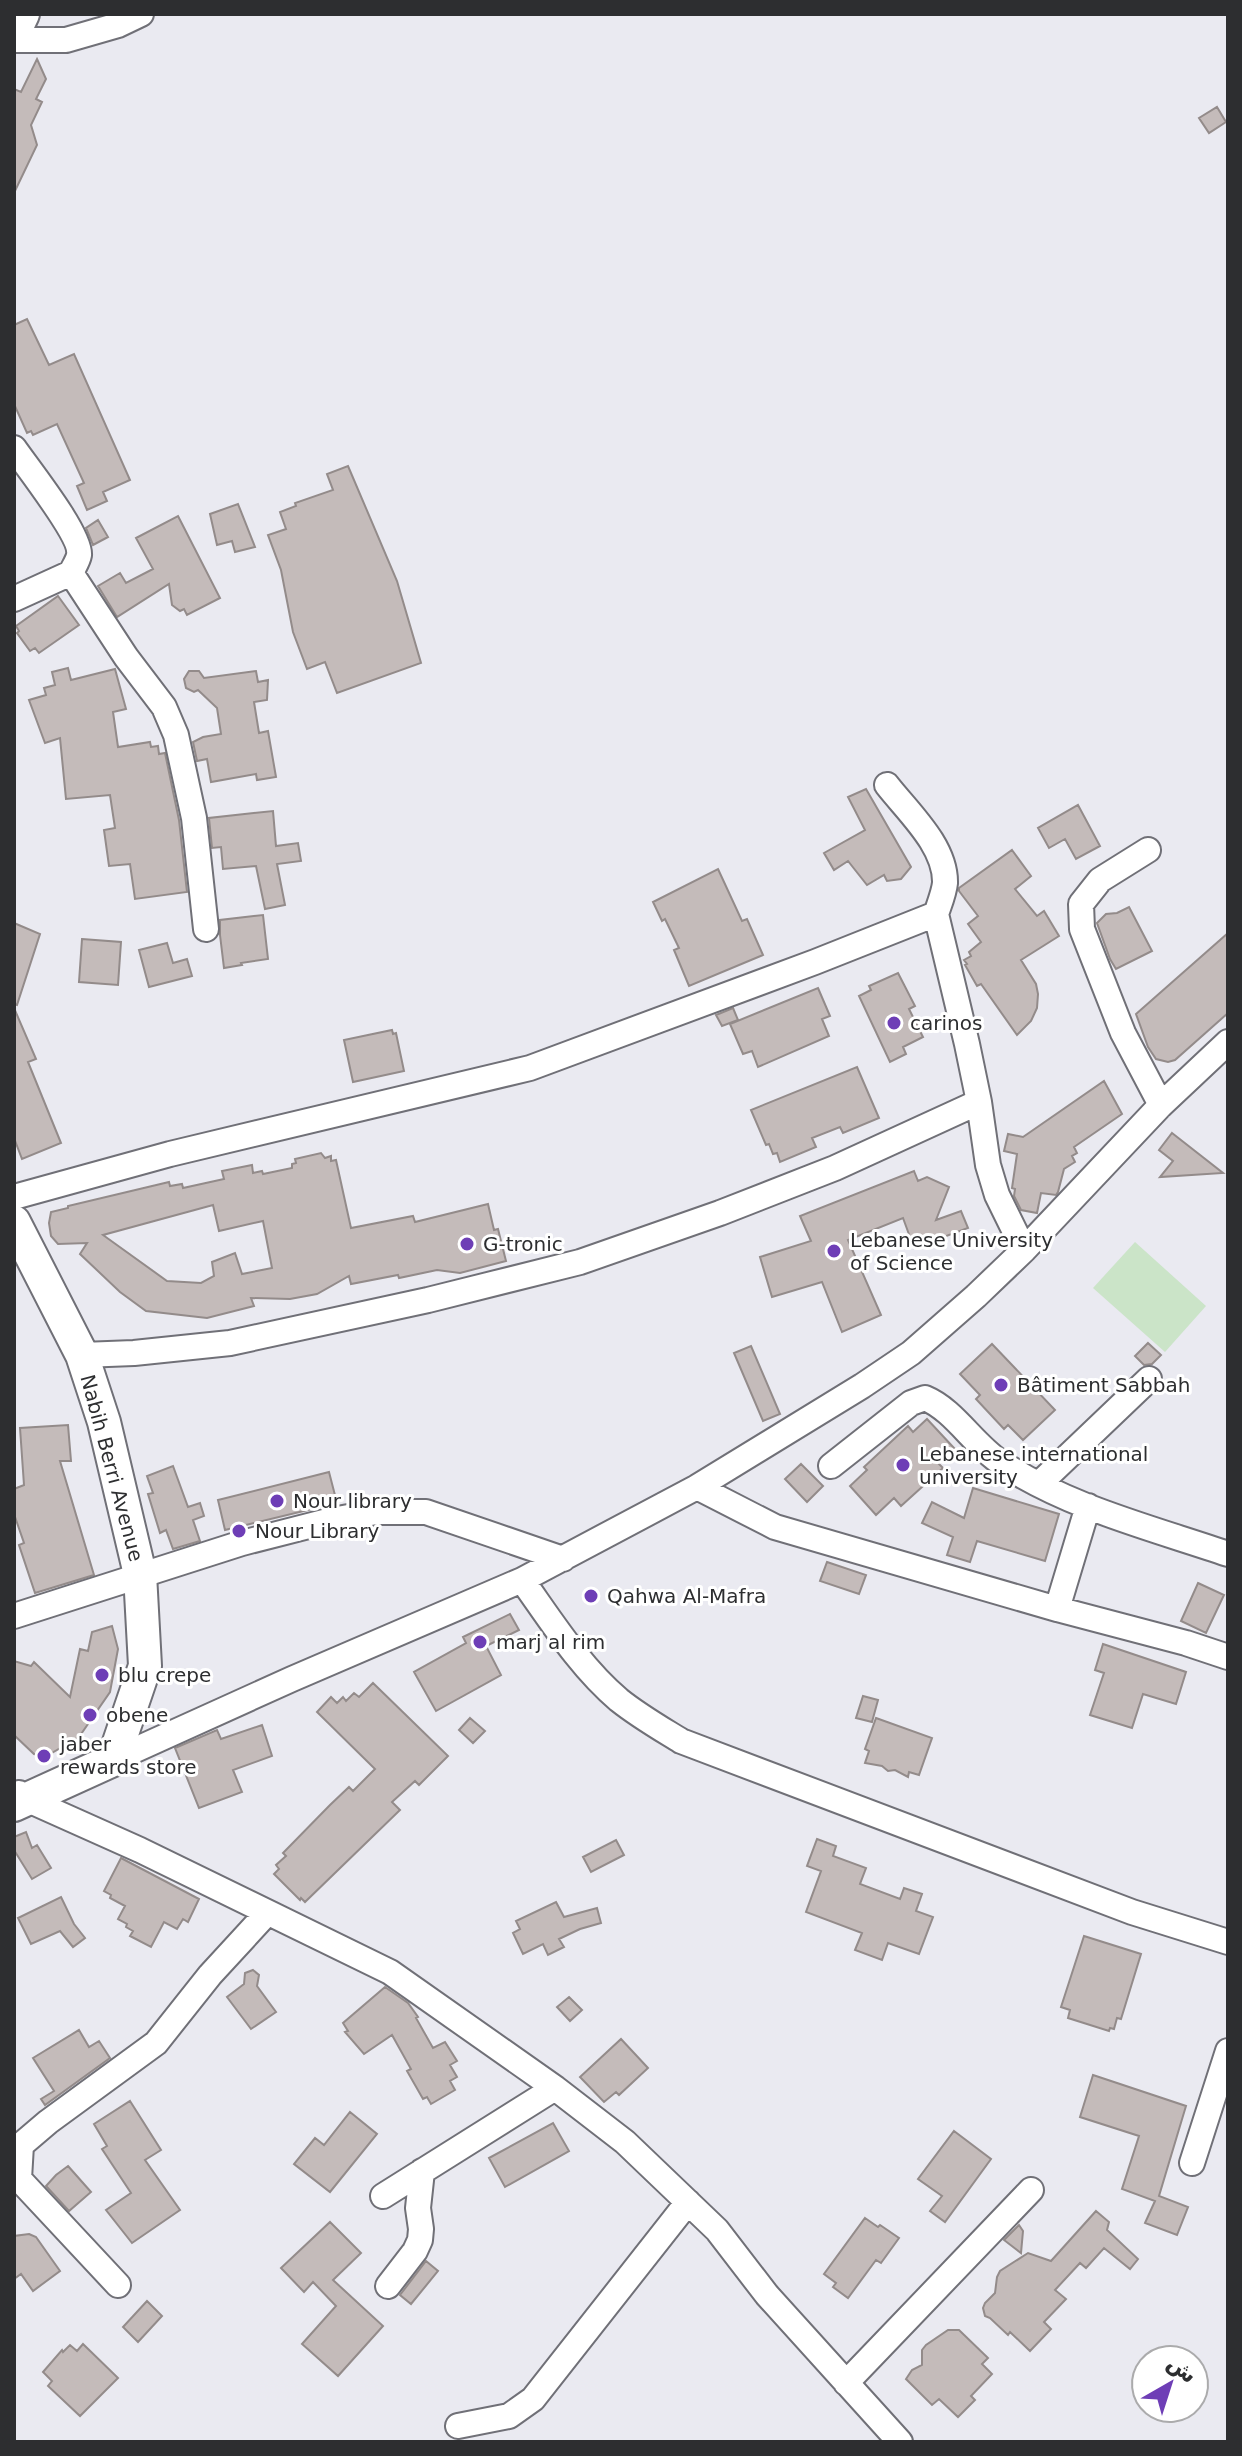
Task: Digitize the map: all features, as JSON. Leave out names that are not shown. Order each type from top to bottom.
[{"type":"main road","points":[[14,33],[23,14]]},
{"type":"main road","name":"Nabih Berri Avenue","points":[[14,1222],[82,1355],[104,1422],[140,1574],[145,1666],[113,1760]]},
{"type":"main road","points":[[18,1797],[113,1760]]},
{"type":"street","points":[[14,40],[66,40],[96,33],[141,14]]},
{"type":"street","points":[[14,448],[66,522],[79,554],[71,573],[14,599]]},
{"type":"street","points":[[71,573],[126,657],[164,707],[176,735],[194,818],[206,929]]},
{"type":"street","points":[[887,785],[932,843],[943,865],[945,884],[936,914],[979,1102],[988,1165],[1010,1225],[1024,1250]]},
{"type":"street","points":[[1148,850],[1100,880],[1081,904],[1082,929],[1123,1033],[1161,1105]]},
{"type":"street","points":[[14,1197],[170,1154],[530,1068],[936,914]]},
{"type":"street","points":[[113,1760],[522,1580],[771,1444],[911,1353],[976,1296],[1024,1250],[1161,1105],[1228,1042]]},
{"type":"street","points":[[82,1355],[230,1343],[428,1300],[580,1262],[720,1213],[835,1168],[979,1102]]},
{"type":"street","points":[[1039,1484],[1149,1379]]},
{"type":"street","points":[[831,1466],[911,1403],[925,1398],[938,1404],[999,1461],[1039,1484],[1088,1506],[1228,1554]]},
{"type":"street","points":[[697,1487],[775,1527],[1228,1657]]},
{"type":"street","points":[[1057,1609],[1088,1506]]},
{"type":"street","points":[[14,1616],[242,1543],[376,1512],[426,1512],[563,1559]]},
{"type":"street","points":[[522,1580],[592,1674],[642,1718],[681,1741],[1132,1912],[1228,1942]]},
{"type":"street","points":[[18,1797],[140,1850],[390,1972],[555,2088],[625,2142],[717,2230],[767,2295],[900,2442]]},
{"type":"street","points":[[118,2285],[19,2179],[21,2145],[156,2043],[210,1975],[267,1913]]},
{"type":"street","points":[[1192,2163],[1228,2051]]},
{"type":"street","points":[[383,2196],[555,2088]]},
{"type":"street","points":[[388,2286],[420,2240],[418,2208],[422,2171]]},
{"type":"street","points":[[846,2383],[1031,2190]]},
{"type":"street","points":[[458,2426],[509,2416],[533,2399],[688,2202]]},
{"type":"green space","points":[[1135,1242],[1206,1306],[1165,1352],[1093,1288]]},
{"type":"building","points":[[37,59],[46,79],[36,99],[42,102],[31,125],[37,145],[14,193],[14,89],[21,92]]},
{"type":"building","points":[[1217,107],[1226,122],[1209,133],[1199,118]]},
{"type":"building","points":[[27,319],[49,365],[74,354],[130,480],[103,492],[107,501],[87,510],[77,486],[84,483],[57,424],[33,435],[31,431],[27,433],[14,404],[14,325]]},
{"type":"building","points":[[348,466],[397,581],[421,663],[337,693],[325,662],[307,669],[293,632],[281,570],[268,535],[286,529],[280,512],[296,506],[295,503],[333,490],[327,474]]},
{"type":"building","points":[[238,504],[255,547],[235,552],[232,541],[217,545],[210,514]]},
{"type":"building","points":[[178,516],[220,598],[187,615],[184,609],[180,611],[172,605],[169,584],[117,617],[98,586],[120,573],[126,583],[153,569],[136,538]]},
{"type":"building","points":[[98,520],[108,537],[93,545],[86,528]]},
{"type":"building","points":[[58,596],[79,625],[39,653],[35,648],[30,651],[17,633],[16,626]]},
{"type":"building","points":[[68,668],[71,680],[115,669],[126,709],[113,712],[118,747],[150,742],[151,747],[158,746],[159,754],[165,753],[179,820],[187,892],[135,899],[130,864],[109,866],[104,830],[115,828],[110,795],[66,799],[60,738],[45,743],[29,700],[46,695],[44,688],[55,685],[52,672]]},
{"type":"building","points":[[189,671],[199,671],[204,678],[256,671],[258,682],[268,680],[267,700],[254,702],[259,733],[268,731],[276,777],[257,780],[256,774],[211,782],[207,759],[197,761],[193,742],[221,734],[217,708],[198,690],[194,692],[186,688],[184,679]]},
{"type":"building","points":[[866,789],[911,867],[901,879],[887,881],[884,875],[867,885],[848,861],[834,870],[824,853],[865,830],[848,797]]},
{"type":"building","points":[[1078,805],[1100,846],[1076,859],[1065,839],[1049,848],[1038,828]]},
{"type":"building","points":[[273,811],[276,846],[298,843],[301,861],[277,864],[285,905],[265,909],[256,866],[223,869],[221,847],[212,848],[209,818]]},
{"type":"building","points":[[1012,850],[1031,876],[1015,889],[1037,916],[1044,911],[1059,936],[1021,960],[1036,984],[1038,994],[1037,1008],[1031,1021],[1017,1035],[981,984],[977,986],[965,965],[964,960],[971,956],[969,952],[981,942],[968,924],[978,916],[959,891]]},
{"type":"building","points":[[718,869],[742,921],[747,919],[763,955],[689,986],[674,950],[679,948],[653,902]]},
{"type":"building","points":[[1129,907],[1152,951],[1116,969],[1097,923],[1106,914]]},
{"type":"building","points":[[263,915],[268,959],[224,968],[220,920]]},
{"type":"building","points":[[14,923],[40,934],[17,1005],[14,1004]]},
{"type":"building","points":[[1228,933],[1228,1013],[1175,1060],[1156,1059],[1148,1047],[1136,1014]]},
{"type":"building","points":[[82,939],[121,942],[118,985],[79,982]]},
{"type":"building","points":[[167,943],[173,963],[187,959],[192,976],[149,987],[139,950]]},
{"type":"building","name":"carinos","points":[[898,973],[915,1006],[909,1009],[923,1037],[903,1047],[906,1054],[890,1062],[859,996],[871,990],[869,986]]},
{"type":"building","points":[[818,988],[830,1016],[822,1019],[829,1036],[758,1067],[752,1051],[743,1054],[730,1024]]},
{"type":"building","points":[[14,1008],[36,1059],[28,1062],[61,1143],[22,1159],[14,1138]]},
{"type":"building","points":[[733,1008],[738,1020],[722,1026],[716,1015]]},
{"type":"building","points":[[392,1030],[393,1034],[396,1033],[404,1071],[353,1082],[344,1040]]},
{"type":"building","points":[[857,1067],[879,1118],[843,1133],[840,1127],[812,1138],[816,1147],[780,1162],[777,1153],[773,1154],[769,1144],[766,1145],[751,1110]]},
{"type":"building","points":[[1104,1081],[1122,1114],[1074,1147],[1077,1153],[1072,1156],[1075,1162],[1064,1169],[1056,1195],[1041,1193],[1037,1213],[1021,1210],[1012,1188],[1017,1154],[1004,1151],[1008,1134],[1023,1137]]},
{"type":"building","points":[[1172,1133],[1223,1173],[1160,1177],[1173,1161],[1159,1150]]},
{"type":"building","points":[[321,1153],[325,1158],[331,1156],[331,1161],[336,1160],[351,1228],[413,1216],[415,1222],[488,1204],[506,1261],[460,1273],[437,1270],[351,1284],[349,1276],[317,1294],[290,1299],[251,1298],[254,1306],[207,1318],[146,1311],[120,1292],[80,1254],[87,1243],[58,1244],[51,1236],[51,1212],[68,1206],[169,1182],[170,1186],[182,1184],[183,1188],[224,1179],[222,1171],[252,1165],[253,1173],[262,1171],[263,1174],[292,1168],[295,1159]],"holes":[[[213,1205],[219,1231],[263,1221],[272,1268],[242,1274],[235,1253],[212,1262],[214,1276],[201,1283],[167,1281],[103,1235]]]},
{"type":"building","name":"Lebanese University of Science","points":[[914,1171],[918,1181],[927,1177],[949,1187],[936,1220],[961,1211],[968,1228],[914,1248],[903,1218],[848,1240],[881,1315],[842,1332],[822,1282],[772,1297],[760,1257],[811,1241],[800,1216]]},
{"type":"building","points":[[1148,1343],[1161,1355],[1152,1364],[1144,1365],[1135,1356]]},
{"type":"building","name":"Bâtiment Sabbah","points":[[992,1344],[1055,1410],[1023,1440],[1008,1425],[1004,1429],[976,1399],[980,1395],[960,1374]]},
{"type":"building","points":[[751,1346],[780,1414],[763,1421],[734,1353]]},
{"type":"building","name":"Lebanese international university","points":[[927,1419],[954,1448],[938,1463],[943,1468],[901,1506],[894,1498],[876,1515],[850,1486],[867,1470],[864,1467],[908,1426],[913,1432]]},
{"type":"building","points":[[68,1425],[71,1461],[60,1461],[94,1575],[35,1593],[19,1545],[24,1543],[14,1514],[14,1489],[24,1485],[20,1428]]},
{"type":"building","points":[[801,1464],[823,1486],[807,1502],[785,1479]]},
{"type":"building","points":[[173,1466],[188,1507],[200,1503],[204,1516],[193,1520],[200,1541],[173,1549],[166,1530],[160,1533],[148,1494],[153,1493],[147,1476]]},
{"type":"building","name":"Nour library","points":[[329,1472],[337,1503],[225,1530],[218,1500]]},
{"type":"building","points":[[973,1488],[1059,1514],[1045,1561],[977,1541],[970,1562],[947,1555],[953,1537],[922,1523],[932,1502],[964,1518]]},
{"type":"building","points":[[827,1562],[866,1575],[859,1594],[820,1581]]},
{"type":"building","points":[[1198,1583],[1224,1595],[1206,1633],[1181,1621]]},
{"type":"building","points":[[510,1614],[519,1630],[486,1646],[501,1675],[436,1711],[414,1672],[466,1643],[463,1637]]},
{"type":"building","points":[[112,1626],[118,1649],[110,1692],[79,1737],[45,1757],[34,1754],[14,1735],[14,1661],[31,1666],[34,1662],[70,1697],[80,1649],[88,1651],[92,1632]]},
{"type":"building","points":[[1103,1644],[1186,1672],[1176,1704],[1143,1694],[1132,1728],[1090,1715],[1104,1673],[1095,1670]]},
{"type":"building","points":[[373,1683],[448,1756],[419,1785],[415,1781],[392,1802],[400,1810],[305,1902],[274,1874],[279,1869],[276,1865],[286,1856],[283,1853],[330,1805],[349,1787],[353,1791],[375,1769],[317,1712],[331,1697],[337,1703],[343,1697],[346,1701],[354,1693],[359,1697]]},
{"type":"building","points":[[863,1696],[878,1700],[872,1722],[856,1718]]},
{"type":"building","points":[[470,1718],[485,1731],[473,1743],[459,1730]]},
{"type":"building","points":[[876,1718],[932,1738],[919,1775],[909,1772],[908,1777],[895,1770],[888,1771],[882,1766],[865,1763],[869,1751],[865,1749]]},
{"type":"building","points":[[262,1725],[272,1756],[233,1770],[242,1792],[199,1808],[175,1748],[217,1730],[221,1739]]},
{"type":"building","points":[[26,1832],[32,1848],[37,1845],[51,1868],[32,1879],[14,1850],[14,1837]]},
{"type":"building","points":[[817,1839],[836,1846],[833,1856],[866,1868],[860,1884],[900,1899],[904,1888],[922,1894],[916,1911],[933,1917],[919,1954],[888,1943],[882,1960],[855,1950],[862,1933],[806,1912],[821,1871],[807,1866]]},
{"type":"building","points":[[616,1840],[624,1855],[591,1872],[583,1857]]},
{"type":"building","points":[[121,1858],[199,1899],[188,1922],[183,1919],[177,1929],[164,1922],[151,1947],[130,1936],[133,1931],[118,1919],[125,1906],[104,1891]]},
{"type":"building","points":[[61,1897],[74,1924],[85,1938],[73,1947],[60,1931],[31,1944],[18,1918]]},
{"type":"building","points":[[556,1902],[564,1917],[597,1908],[601,1923],[559,1939],[564,1947],[548,1955],[543,1944],[523,1954],[513,1933],[520,1929],[516,1921]]},
{"type":"building","points":[[1084,1936],[1141,1954],[1121,2019],[1117,2018],[1114,2029],[1110,2028],[1109,2031],[1068,2018],[1070,2010],[1061,2007]]},
{"type":"building","points":[[253,1970],[259,1975],[257,1986],[276,2012],[251,2029],[227,1997],[244,1984],[245,1973]]},
{"type":"building","points":[[385,1987],[408,2003],[433,2048],[445,2042],[457,2061],[450,2065],[457,2077],[450,2081],[455,2090],[431,2104],[427,2097],[423,2099],[407,2071],[411,2069],[392,2035],[364,2054],[345,2032],[348,2031],[343,2023]]},
{"type":"building","points":[[569,1997],[582,2010],[570,2021],[557,2007]]},
{"type":"building","points":[[79,2030],[89,2047],[99,2041],[110,2058],[45,2105],[41,2099],[54,2091],[33,2058]]},
{"type":"building","points":[[621,2039],[648,2068],[619,2095],[616,2092],[604,2102],[580,2077]]},
{"type":"building","points":[[1093,2075],[1186,2106],[1159,2196],[1188,2207],[1177,2235],[1145,2223],[1155,2201],[1122,2189],[1139,2136],[1080,2117]]},
{"type":"building","points":[[130,2101],[161,2150],[145,2160],[180,2210],[132,2243],[106,2210],[131,2193],[102,2149],[107,2146],[94,2124]]},
{"type":"building","points":[[350,2112],[377,2134],[330,2192],[294,2164],[315,2138],[324,2145]]},
{"type":"building","points":[[553,2123],[569,2151],[505,2187],[489,2158]]},
{"type":"building","points":[[954,2131],[991,2159],[945,2222],[930,2211],[942,2196],[918,2179]]},
{"type":"building","points":[[68,2166],[91,2192],[69,2211],[46,2186]]},
{"type":"building","points":[[1096,2211],[1109,2222],[1107,2230],[1138,2259],[1130,2269],[1104,2248],[1086,2268],[1080,2263],[1055,2290],[1066,2299],[1044,2322],[1051,2329],[1030,2351],[1010,2332],[1008,2335],[985,2316],[983,2308],[995,2293],[997,2277],[1000,2271],[1028,2253],[1051,2261]]},
{"type":"building","points":[[865,2218],[899,2238],[881,2263],[876,2260],[848,2298],[833,2287],[836,2283],[824,2274]]},
{"type":"building","points":[[330,2222],[361,2253],[333,2280],[383,2326],[338,2376],[302,2344],[336,2306],[313,2282],[304,2292],[281,2268]]},
{"type":"building","points":[[1019,2225],[1023,2231],[1021,2253],[1004,2240]]},
{"type":"building","points":[[29,2234],[36,2237],[60,2271],[33,2291],[21,2274],[14,2279],[14,2236]]},
{"type":"building","points":[[426,2261],[438,2271],[411,2304],[400,2295]]},
{"type":"building","points":[[147,2301],[162,2316],[138,2342],[123,2327]]},
{"type":"building","points":[[948,2330],[959,2330],[988,2358],[982,2364],[992,2374],[971,2396],[975,2400],[958,2417],[939,2399],[932,2405],[906,2379],[912,2370],[922,2365],[922,2350],[926,2345]]},
{"type":"building","points":[[83,2344],[118,2378],[80,2416],[48,2386],[52,2381],[43,2372],[62,2350],[70,2345],[77,2351]]},
{"type":"place","name":"carinos","points":[[894,1023]]},
{"type":"place","name":"G-tronic","points":[[467,1244]]},
{"type":"place","name":"Lebanese University of Science","points":[[834,1251]]},
{"type":"place","name":"Bâtiment Sabbah","points":[[1001,1385]]},
{"type":"place","name":"Lebanese international university","points":[[903,1465]]},
{"type":"place","name":"Nour library","points":[[277,1501]]},
{"type":"place","name":"Nour Library","points":[[239,1531]]},
{"type":"place","name":"Qahwa Al-Mafra","points":[[591,1596]]},
{"type":"place","name":"marj al rim","points":[[480,1642]]},
{"type":"place","name":"blu crepe","points":[[102,1675]]},
{"type":"place","name":"obene","points":[[90,1715]]},
{"type":"place","name":"jaber rewards store","points":[[44,1756]]}]
